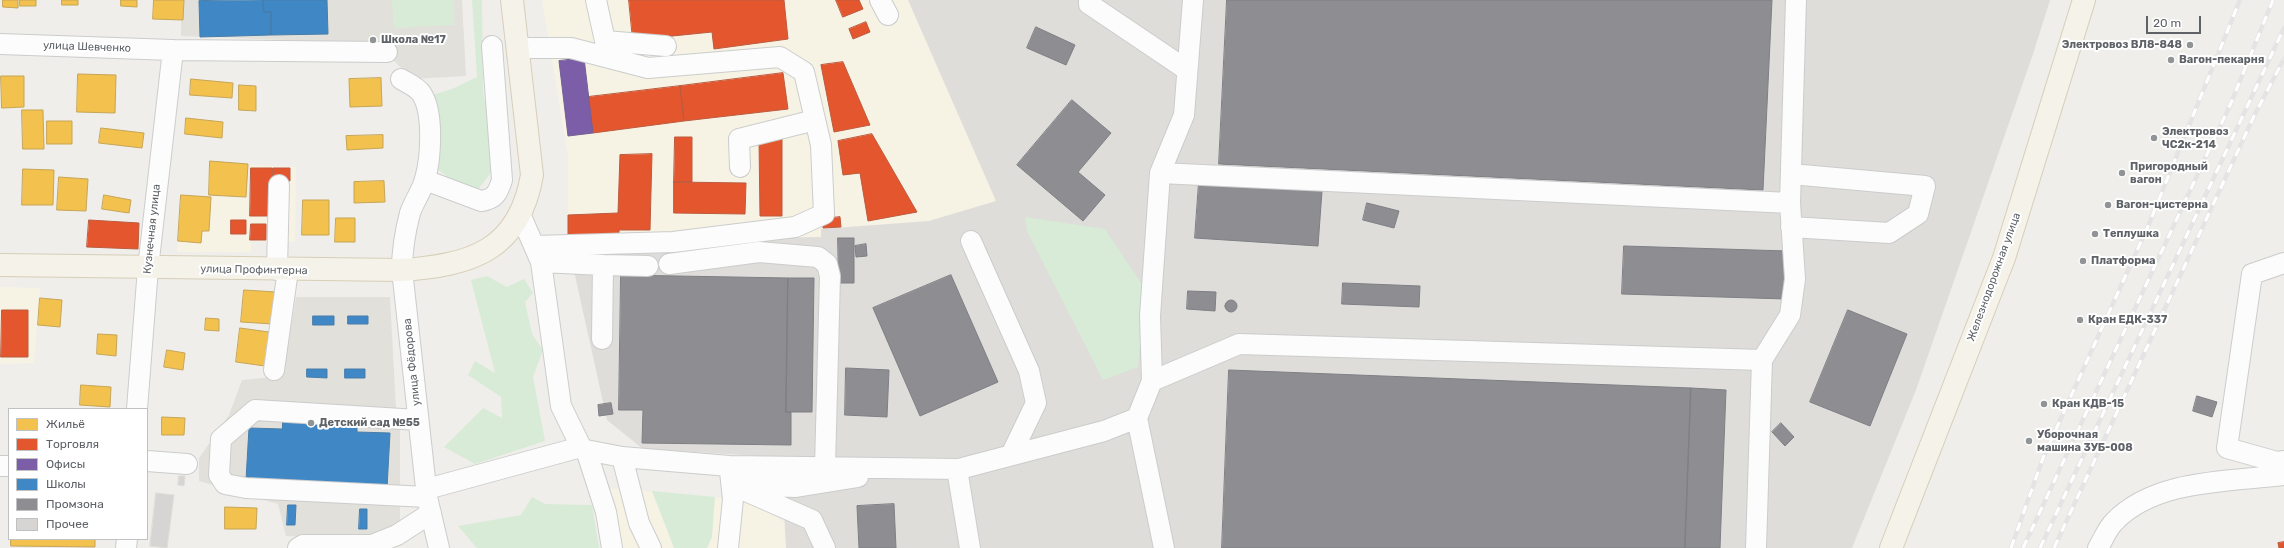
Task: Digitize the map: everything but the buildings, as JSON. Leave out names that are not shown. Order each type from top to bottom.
[{"type":"main road","points":[[512,0],[532,175],[530,190],[520,214]]},
{"type":"main road","name":"Железнодорожная улица","points":[[1891,548],[2004,258],[2084,0]]},
{"type":"main road","name":"улица Профинтерна","points":[[0,266],[402,270],[456,264],[471,258],[502,239],[520,214]]},
{"type":"street","points":[[596,0],[605,41],[666,46]]},
{"type":"street","points":[[1089,0],[1089,4],[1187,70]]},
{"type":"street","points":[[1164,548],[1137,418],[1152,381],[1150,316],[1160,173],[1184,115],[1193,0]]},
{"type":"street","points":[[1756,548],[1762,360],[1790,315],[1795,279],[1790,203],[1796,0]]},
{"type":"street","name":"улица Шевченко","points":[[0,44],[173,50],[387,52]]},
{"type":"street","points":[[425,180],[481,201],[489,200],[497,194],[502,180],[492,46]]},
{"type":"street","points":[[518,48],[571,48],[648,68],[780,57],[804,72],[821,144],[824,214],[795,227],[673,242],[538,254]]},
{"type":"street","name":"Кузнечная улица","points":[[137,408],[148,268],[173,50]]},
{"type":"street","name":"улица Фёдорова","points":[[401,79],[421,92],[427,106],[429,155],[425,180],[411,211],[402,247],[402,270],[428,500],[439,548]]},
{"type":"street","points":[[740,167],[739,139],[815,120]]},
{"type":"street","points":[[1160,173],[1790,203]]},
{"type":"street","points":[[1791,174],[1926,186],[1918,214],[1889,233],[1791,227]]},
{"type":"street","points":[[274,370],[283,270],[278,185]]},
{"type":"street","points":[[520,214],[538,254],[561,406],[584,448],[606,512],[612,548]]},
{"type":"street","points":[[971,242],[1029,372],[1036,403],[1011,455]]},
{"type":"street","points":[[669,264],[759,252],[818,257],[827,264],[830,276],[825,468]]},
{"type":"street","points":[[538,254],[603,266],[648,266]]},
{"type":"street","points":[[2284,263],[2252,274],[2227,448],[2277,462],[2284,461]]},
{"type":"street","points":[[602,339],[603,266]]},
{"type":"street","points":[[1152,381],[1239,344],[1762,360]]},
{"type":"street","points":[[418,420],[255,410],[221,439],[219,475],[225,484],[246,488],[428,500],[584,448],[622,457],[729,466],[957,469],[1104,431],[1137,418]]},
{"type":"street","points":[[622,457],[639,523],[651,548]]},
{"type":"street","points":[[148,461],[188,464]]},
{"type":"street","points":[[728,548],[732,485],[729,466]]},
{"type":"street","points":[[732,485],[796,487],[920,468]]},
{"type":"street","points":[[957,469],[970,548]]},
{"type":"street","points":[[2098,548],[2113,522],[2140,500],[2174,488],[2284,475]]},
{"type":"street","points":[[732,485],[812,520],[825,548]]},
{"type":"street","points":[[298,548],[304,545],[372,545],[397,535],[428,500]]},
{"type":"shaded area","name":"Школа №17","points":[[181,0],[462,0],[466,76],[413,79],[392,59],[390,44],[181,36]]},
{"type":"shaded area","points":[[542,0],[908,0],[997,201],[929,221],[821,229],[821,237],[568,236],[568,155]]},
{"type":"shaded area","points":[[908,0],[2050,0],[2033,54],[1916,390],[1852,548],[786,548],[783,495],[777,457],[643,449],[607,420],[570,253],[763,238],[821,237],[821,229],[929,221],[996,201]]},
{"type":"shaded area","points":[[250,165],[296,167],[295,242],[251,241],[251,252],[177,252],[181,195],[249,198]]},
{"type":"shaded area","points":[[0,287],[40,288],[34,363],[0,364]]},
{"type":"shaded area","name":"Детский сад №55","points":[[296,297],[390,297],[396,409],[400,430],[400,527],[371,536],[355,539],[286,536],[278,504],[199,481],[199,458],[229,415],[242,380],[283,376]]},
{"type":"shaded area","points":[[605,488],[749,500],[785,523],[786,548],[619,548]]},
{"type":"green space","points":[[392,0],[453,0],[454,25],[394,28]]},
{"type":"green space","points":[[472,0],[482,0],[483,91],[497,165],[473,196],[437,169],[432,95],[452,89],[477,77]]},
{"type":"green space","points":[[1025,217],[1105,229],[1145,289],[1138,367],[1103,380],[1027,231]]},
{"type":"green space","points":[[487,276],[507,287],[524,279],[533,293],[525,302],[532,334],[543,350],[533,377],[545,441],[475,464],[444,447],[483,408],[502,418],[501,397],[468,375],[475,361],[495,373],[471,280]]},
{"type":"green space","points":[[652,491],[715,497],[712,537],[707,548],[674,548]]},
{"type":"green space","points":[[532,497],[545,504],[592,505],[599,548],[477,548],[458,526],[521,515]]},
{"type":"railway","points":[[2011,548],[2043,458],[2149,224],[2240,0]]},
{"type":"railway","points":[[2023,548],[2231,103],[2273,0]]},
{"type":"railway","points":[[2040,548],[2284,28]]},
{"type":"railway","points":[[2054,548],[2255,114],[2284,59]]},
{"type":"place","name":"Школа №17","points":[[373,40]]},
{"type":"place","name":"Электровоз ВЛ8-848","points":[[2190,45]]},
{"type":"place","name":"Вагон-пекарня","points":[[2171,60]]},
{"type":"place","name":"Электровоз ЧС2к-214","points":[[2154,138]]},
{"type":"place","name":"Пригородный вагон","points":[[2122,173]]},
{"type":"place","name":"Вагон-цистерна","points":[[2108,205]]},
{"type":"place","name":"Теплушка","points":[[2095,234]]},
{"type":"place","name":"Платформа","points":[[2083,261]]},
{"type":"place","name":"Кран ЕДК-337","points":[[2080,320]]},
{"type":"place","name":"Кран КДВ-15","points":[[2044,404]]},
{"type":"place","name":"Детский сад №55","points":[[311,423]]},
{"type":"place","name":"Уборочная машина 3УБ-008","points":[[2029,441]]}]
